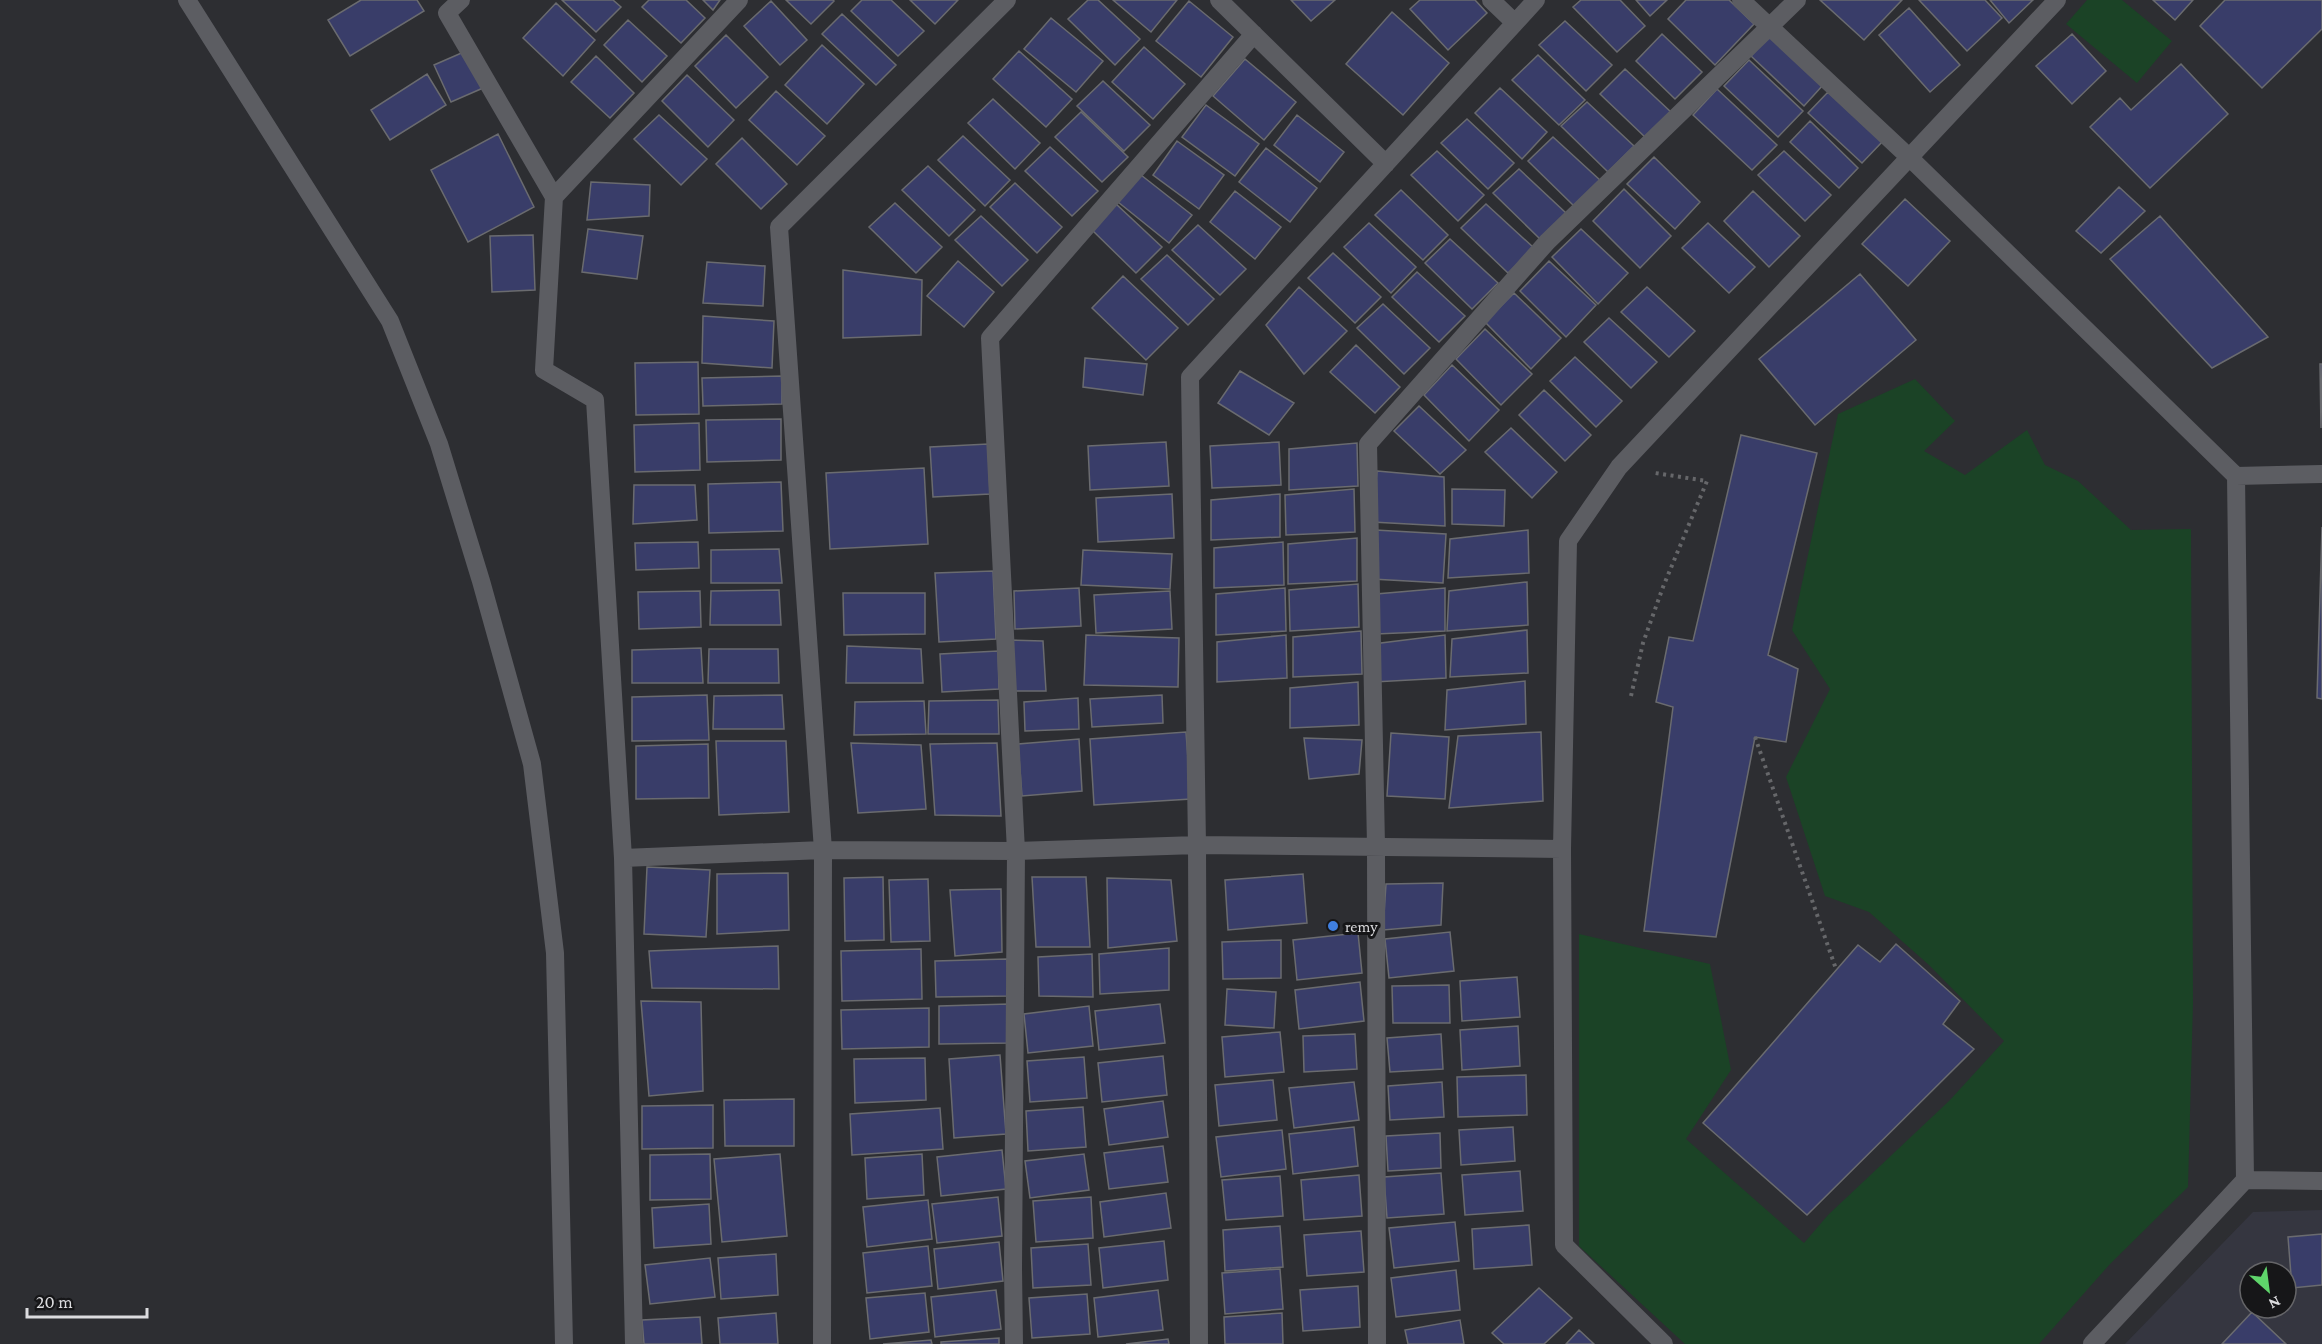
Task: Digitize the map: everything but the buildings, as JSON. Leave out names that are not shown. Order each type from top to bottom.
[{"type":"street","points":[[187,0],[390,321],[439,444],[485,592],[532,764],[555,953],[564,1344]]},
{"type":"street","points":[[462,0],[447,13],[554,197],[544,370],[595,400],[623,858],[634,1344]]},
{"type":"street","points":[[554,197],[739,0]]},
{"type":"street","points":[[822,1344],[823,850],[779,227],[1006,0]]},
{"type":"street","points":[[1219,0],[1386,164]]},
{"type":"street","points":[[1491,0],[1514,22]]},
{"type":"street","points":[[1199,1344],[1197,845],[1190,377],[1536,0]]},
{"type":"street","points":[[1741,0],[1910,158],[2236,476],[2246,1180],[2092,1344]]},
{"type":"street","points":[[1377,1344],[1376,846],[1368,444],[1547,242],[1797,0]]},
{"type":"street","points":[[1664,1344],[1564,1245],[1562,849],[1568,541],[1619,467],[2058,0]]},
{"type":"street","points":[[1014,1344],[1016,851],[990,338],[1254,34]]},
{"type":"street","points":[[2236,476],[2322,474]]},
{"type":"street","points":[[623,858],[823,850],[1016,851],[1197,845],[1562,849]]},
{"type":"street","points":[[2246,1180],[2322,1180]]},
{"type":"path","points":[[1619,467],[1707,481],[1663,586],[1643,643],[1631,696]]},
{"type":"path","points":[[1755,737],[1836,969]]},
{"type":"shaded area","points":[[2322,1210],[2322,1344],[2125,1344],[2253,1212]]},
{"type":"green space","points":[[2087,0],[2122,0],[2172,41],[2137,83],[2066,24]]},
{"type":"green space","points":[[1915,379],[1955,421],[1924,451],[1965,475],[2027,430],[2045,465],[2078,481],[2131,530],[2191,529],[2193,1003],[2188,1187],[2110,1264],[2039,1344],[1685,1344],[1579,1246],[1579,934],[1710,964],[1731,1070],[1686,1139],[1804,1243],[1828,1215],[1949,1101],[2004,1041],[1929,965],[1869,912],[1825,896],[1786,777],[1830,689],[1792,630],[1838,414]]},
{"type":"place","name":"remy","points":[[1333,926]]}]
